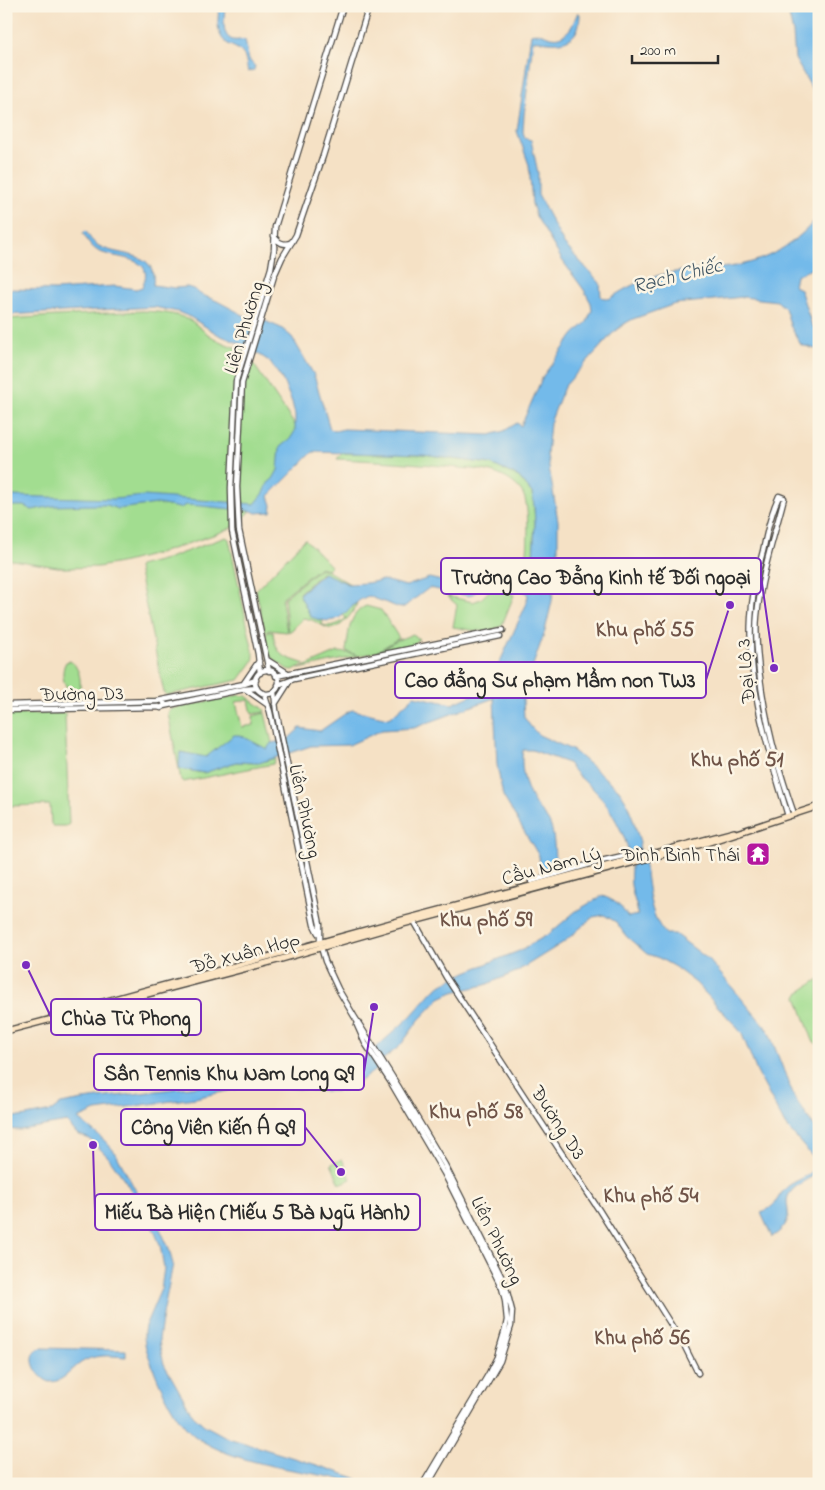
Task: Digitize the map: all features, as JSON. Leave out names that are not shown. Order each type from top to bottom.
[{"type":"main road","points":[[791,815],[819,806]]},
{"type":"main road","name":"Cầu Nam Lý","points":[[491,899],[728,836],[791,815]]},
{"type":"main road","name":"Đỗ Xuân Hợp","points":[[6,1030],[491,899]]},
{"type":"street","name":"Liên Phường","points":[[260,673],[252,623],[232,531],[234,394],[238,372],[272,262],[275,226],[343,6]]},
{"type":"street","name":"Liên Phường","points":[[269,671],[239,530],[237,499],[240,393],[244,374],[279,264],[293,241],[323,156],[369,6]]},
{"type":"street","points":[[274,235],[282,243],[288,244],[293,241]]},
{"type":"street","name":"Đại Lộ 3","points":[[779,496],[784,497],[784,499],[762,583],[756,618],[756,647],[765,718],[791,815],[762,723],[756,694],[751,648],[751,618],[755,590],[767,532],[779,496]]},
{"type":"street","points":[[238,559],[245,558]]},
{"type":"street","points":[[445,645],[503,630]]},
{"type":"street","points":[[244,686],[257,688],[264,693],[274,692],[278,685],[309,673],[445,645],[500,636]]},
{"type":"street","points":[[266,660],[289,674]]},
{"type":"street","points":[[244,686],[259,661]]},
{"type":"street","points":[[244,686],[256,680],[260,673],[269,671],[276,676],[278,685]]},
{"type":"street","points":[[276,676],[309,673]]},
{"type":"street","points":[[256,680],[257,688]]},
{"type":"street","points":[[275,704],[290,680]]},
{"type":"street","points":[[244,686],[268,705]]},
{"type":"street","name":"Đường D3","points":[[6,710],[136,704],[157,704],[161,708],[164,703],[244,686]]},
{"type":"street","name":"Liên Phường","points":[[274,692],[320,924],[321,945],[329,970],[367,1042],[384,1069],[398,1086],[446,1172],[505,1284],[512,1311],[511,1326],[500,1361],[428,1484]]},
{"type":"street","name":"Liên Phường","points":[[264,693],[276,741],[314,925],[319,934]]},
{"type":"street","name":"Đường D3","points":[[6,705],[70,706]]},
{"type":"street","points":[[531,881],[640,852]]},
{"type":"street","name":"Đường D3","points":[[413,919],[446,977],[681,1341],[698,1373]]},
{"type":"street","name":"Liên Phường","points":[[423,1484],[493,1365],[506,1330],[507,1320],[502,1288],[446,1172]]},
{"type":"green space","points":[[143,311],[181,317],[193,322],[219,341],[244,350],[307,443],[307,447],[238,525],[219,533],[163,552],[98,567],[64,568],[6,559],[6,319]]},
{"type":"green space","points":[[342,453],[423,455],[491,464],[519,477],[532,493],[534,506],[535,523],[530,586],[523,586],[528,523],[525,499],[519,488],[506,478],[482,470],[414,463],[337,459]]},
{"type":"green space","points":[[226,537],[229,539],[254,657],[253,661],[239,680],[167,695],[164,693],[138,568],[139,566],[166,559]]},
{"type":"green space","points":[[305,539],[331,566],[327,569],[320,567],[283,597],[287,632],[269,630],[265,632],[256,590]]},
{"type":"green space","points":[[320,568],[350,584],[322,573],[299,593],[311,617],[323,621],[322,625],[329,626],[335,625],[346,618],[343,615],[357,603],[353,612],[346,620],[334,628],[325,627],[310,619],[303,618],[288,632],[284,598]]},
{"type":"green space","points":[[491,589],[514,595],[502,625],[484,631],[453,627],[457,605],[447,596],[473,602],[481,599]]},
{"type":"green space","points":[[366,606],[381,610],[399,638],[376,652],[359,656],[346,651],[350,625],[356,614]]},
{"type":"green space","points":[[268,632],[273,632],[274,641],[279,652],[287,658],[305,664],[293,670],[287,669],[272,658],[269,654],[265,635]]},
{"type":"green space","points":[[413,634],[419,639],[413,645],[378,652],[393,642]]},
{"type":"green space","points":[[338,652],[358,656],[299,669]]},
{"type":"green space","points":[[70,661],[79,673],[80,680],[80,688],[74,693],[67,688],[63,675],[66,662]]},
{"type":"green space","points":[[239,695],[246,696],[264,709],[265,712],[252,714],[249,700],[236,702],[242,727],[254,725],[253,716],[265,713],[272,743],[269,748],[265,749],[240,735],[206,758],[181,752],[180,769],[203,773],[236,762],[257,763],[275,758],[273,764],[183,782],[181,780],[168,713],[170,709]]},
{"type":"green space","points":[[65,713],[69,824],[66,826],[53,826],[51,824],[50,805],[6,806],[6,715]]},
{"type":"green space","points":[[819,979],[819,1043],[817,1044],[813,1041],[797,997],[800,992]]},
{"type":"green space","points":[[342,1159],[351,1179],[340,1184],[331,1164]]},
{"type":"water","points":[[219,6],[225,6],[224,25],[226,34],[233,40],[245,40],[249,58],[255,66],[254,70],[248,72],[244,55],[228,44],[221,36],[218,27]]},
{"type":"water","points":[[787,6],[816,6],[819,22],[819,101],[795,59],[793,33]]},
{"type":"water","name":"Rạch Chiếc","points":[[578,12],[580,14],[580,21],[578,28],[576,33],[568,40],[556,42],[533,41],[523,132],[525,138],[531,140],[538,173],[538,195],[564,244],[600,283],[601,297],[609,299],[633,285],[660,275],[743,265],[756,261],[791,243],[819,215],[819,260],[811,269],[796,276],[794,286],[800,289],[812,326],[819,328],[819,350],[801,345],[791,327],[785,308],[777,301],[743,297],[675,304],[624,324],[612,334],[564,387],[550,423],[547,455],[558,521],[558,553],[552,601],[545,631],[526,685],[523,700],[524,717],[539,735],[574,751],[619,790],[626,801],[640,842],[652,909],[660,926],[666,934],[675,934],[709,960],[768,1030],[794,1097],[819,1134],[819,1173],[792,1190],[787,1200],[788,1216],[786,1223],[772,1237],[761,1213],[774,1205],[785,1189],[812,1171],[817,1162],[785,1125],[757,1072],[742,1034],[735,1025],[696,983],[675,967],[647,954],[626,936],[616,922],[604,915],[593,917],[564,942],[516,972],[485,985],[453,992],[440,998],[419,1020],[400,1046],[381,1061],[378,1068],[343,1091],[321,1091],[263,1085],[249,1086],[195,1098],[96,1111],[78,1119],[104,1140],[115,1152],[168,1246],[173,1264],[159,1339],[160,1347],[164,1364],[193,1415],[204,1425],[228,1438],[356,1478],[361,1484],[357,1484],[243,1459],[210,1446],[189,1431],[177,1416],[166,1397],[145,1343],[145,1326],[161,1289],[164,1268],[160,1245],[154,1230],[126,1182],[109,1158],[90,1139],[77,1134],[67,1122],[20,1130],[6,1129],[6,1116],[21,1117],[52,1111],[61,1104],[83,1100],[206,1085],[241,1077],[275,1075],[324,1079],[341,1077],[348,1073],[411,1016],[434,990],[442,984],[466,972],[519,951],[549,934],[576,911],[602,896],[611,899],[628,917],[638,915],[632,889],[628,849],[607,805],[568,763],[532,750],[523,750],[522,766],[525,782],[535,805],[547,818],[553,835],[555,866],[553,871],[541,876],[539,856],[503,796],[497,765],[494,698],[414,728],[382,730],[349,745],[311,746],[259,763],[236,762],[204,773],[179,767],[180,752],[206,757],[234,735],[240,735],[267,749],[271,743],[287,740],[300,728],[320,731],[349,711],[353,710],[388,718],[414,696],[452,704],[495,685],[498,666],[526,605],[528,595],[523,590],[489,584],[469,596],[429,588],[400,608],[368,596],[353,605],[343,615],[331,621],[311,617],[299,594],[324,573],[348,584],[383,580],[406,586],[429,578],[463,586],[488,580],[523,587],[530,586],[535,523],[532,493],[519,477],[491,464],[423,455],[313,452],[269,496],[272,505],[271,512],[256,513],[252,511],[187,505],[180,508],[157,504],[118,509],[107,505],[53,506],[32,510],[24,506],[6,508],[6,496],[114,499],[144,496],[255,504],[278,470],[280,447],[290,439],[295,431],[295,415],[292,402],[282,379],[269,361],[246,346],[219,335],[190,317],[178,312],[154,307],[6,315],[6,289],[55,290],[115,286],[136,289],[142,287],[145,277],[144,269],[140,264],[133,260],[98,251],[91,245],[83,233],[86,231],[91,240],[99,246],[144,260],[150,265],[153,273],[153,285],[194,289],[200,294],[249,318],[265,321],[281,328],[292,337],[314,375],[330,429],[335,431],[344,429],[490,435],[504,431],[517,423],[521,426],[543,376],[574,334],[587,322],[592,310],[591,303],[584,290],[562,260],[536,216],[532,204],[529,165],[517,131],[531,34],[536,33],[554,37],[563,35],[573,24]]},
{"type":"water","points":[[41,1348],[126,1350],[126,1357],[106,1356],[91,1358],[81,1363],[65,1377],[50,1382],[41,1376],[34,1366],[33,1356]]},
{"type":"waterway","points":[[551,854],[561,865]]},
{"type":"place","name":"Cao đẳng Sư phạm Mầm non TW3","points":[[730,605]]},
{"type":"place","name":"Trường Cao Đẳng Kinh tế Đối ngoại","points":[[774,668]]},
{"type":"place","name":"Đình Bình Thái","points":[[758,854]]},
{"type":"place","name":"Chùa Từ Phong","points":[[26,965]]},
{"type":"place","name":"Sân Tennis Khu Nam Long Q9","points":[[374,1007]]},
{"type":"place","name":"Miếu Bà Hiện (Miếu 5 Bà Ngũ Hành)","points":[[93,1145]]},
{"type":"place","name":"Công Viên Kiến Á Q9","points":[[341,1172]]},
{"type":"district","name":"Khu phố 55","points":[[645,629]]},
{"type":"district","name":"Khu phố 51","points":[[737,759]]},
{"type":"district","name":"Khu phố 59","points":[[486,919]]},
{"type":"district","name":"Khu phố 58","points":[[476,1111]]},
{"type":"district","name":"Khu phố 54","points":[[651,1195]]},
{"type":"district","name":"Khu phố 56","points":[[642,1337]]}]
